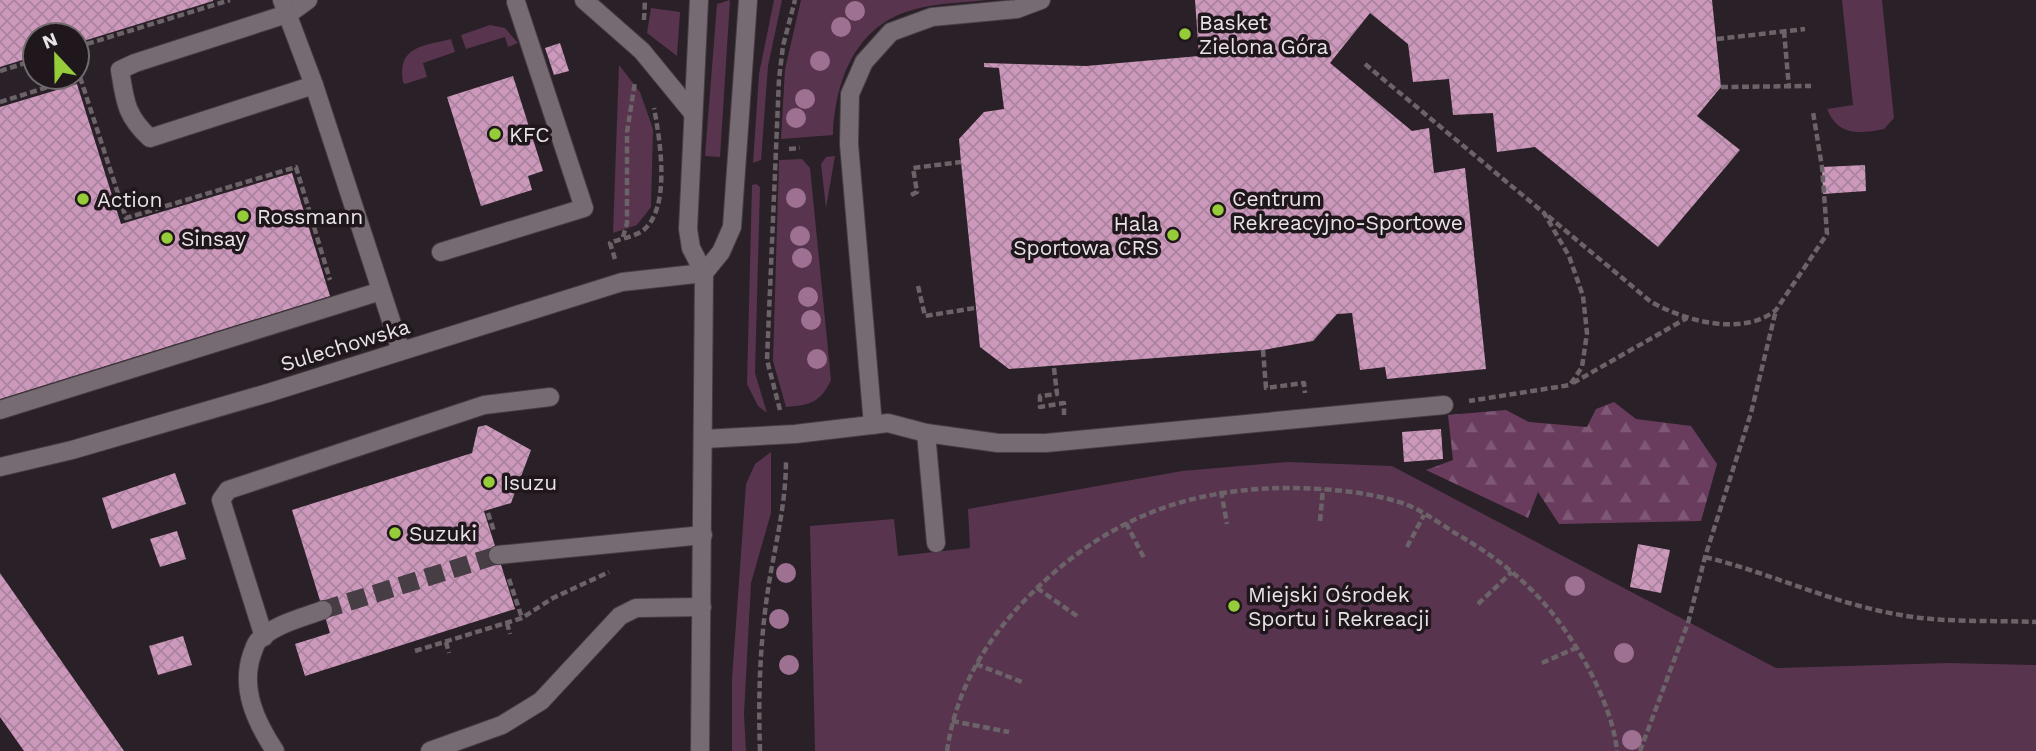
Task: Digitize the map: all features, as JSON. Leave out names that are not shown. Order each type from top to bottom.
[{"type":"street","points":[[308,0],[135,63],[120,71],[133,122],[150,138],[314,85]]},
{"type":"street","points":[[584,0],[642,51],[692,112]]},
{"type":"street","points":[[699,0],[688,229],[691,248],[704,273],[700,751]]},
{"type":"street","points":[[704,273],[722,252],[732,227],[748,0]]},
{"type":"street","points":[[873,425],[849,144],[849,94],[864,62],[891,32],[932,17],[1017,9],[1041,0]]},
{"type":"street","points":[[441,253],[584,208],[516,2]]},
{"type":"street","points":[[286,7],[401,351]]},
{"type":"street","name":"Sulechowska","points":[[0,467],[72,450],[622,282],[704,273]]},
{"type":"street","points":[[0,410],[381,291]]},
{"type":"street","points":[[264,637],[221,500],[228,490],[484,405],[550,397]]},
{"type":"street","points":[[704,439],[888,423],[926,433],[998,443],[1046,443],[1444,405]]},
{"type":"street","points":[[926,433],[936,543]]},
{"type":"street","points":[[498,555],[702,535]]},
{"type":"street","points":[[430,751],[502,725],[541,701],[620,616],[636,608],[702,607]]},
{"type":"street","points":[[275,751],[260,729],[247,687],[249,664],[257,640],[279,626],[323,610]]},
{"type":"path","points":[[91,43],[230,0]]},
{"type":"path","points":[[642,51],[645,0]]},
{"type":"path","points":[[760,751],[758,691],[765,610],[786,489],[784,434],[767,360],[779,79],[783,46],[795,0]]},
{"type":"path","points":[[1717,39],[1805,29]]},
{"type":"path","points":[[1784,31],[1789,88]]},
{"type":"path","points":[[0,71],[21,64]]},
{"type":"path","points":[[1364,64],[1651,302],[1688,317],[1726,324],[1751,323],[1766,318],[1776,310],[1826,234],[1822,167],[1813,111]]},
{"type":"path","points":[[623,238],[627,223],[627,132],[637,72],[642,81]]},
{"type":"path","points":[[0,102],[80,78],[126,218],[296,167],[337,304]]},
{"type":"path","points":[[1721,87],[1811,86]]},
{"type":"path","points":[[622,282],[610,243],[642,232],[659,209],[659,136],[653,102]]},
{"type":"path","points":[[789,149],[800,148]]},
{"type":"path","points":[[911,195],[917,192],[913,168],[961,162]]},
{"type":"path","points":[[1523,196],[1544,213],[1569,256],[1583,296],[1587,333],[1582,367],[1570,385]]},
{"type":"path","points":[[918,286],[925,316],[975,308]]},
{"type":"path","points":[[1640,751],[1688,623],[1705,557],[1751,413],[1776,310]]},
{"type":"path","points":[[1444,405],[1570,385],[1688,317]]},
{"type":"path","points":[[1264,350],[1266,388],[1304,383],[1305,393]]},
{"type":"path","points":[[1054,368],[1057,394],[1040,396],[1040,407],[1064,403],[1064,419]]},
{"type":"path","points":[[1320,521],[1323,489]]},
{"type":"path","points":[[947,751],[951,721],[976,664],[1005,620],[1084,547],[1126,523],[1163,507],[1221,491],[1323,489],[1406,504],[1469,541],[1542,598],[1578,647],[1597,687],[1617,751]]},
{"type":"path","points":[[1221,491],[1227,524]]},
{"type":"path","points":[[1407,547],[1424,515]]},
{"type":"path","points":[[1126,523],[1144,558]]},
{"type":"path","points":[[1705,557],[1749,568],[1815,593],[1902,616],[2036,622]]},
{"type":"path","points":[[415,651],[507,623],[620,567]]},
{"type":"path","points":[[1478,604],[1512,572]]},
{"type":"path","points":[[1037,588],[1077,616]]},
{"type":"path","points":[[507,623],[510,634]]},
{"type":"path","points":[[446,642],[449,653]]},
{"type":"path","points":[[1542,663],[1578,647]]},
{"type":"path","points":[[976,664],[1022,682]]},
{"type":"path","points":[[951,721],[1009,732]]},
{"type":"shaded area","points":[[730,0],[720,157],[705,156],[717,4]]},
{"type":"shaded area","points":[[774,0],[782,0],[768,66],[761,160],[753,163],[759,74]]},
{"type":"shaded area","points":[[801,0],[987,0],[925,7],[888,20],[860,45],[850,61],[838,97],[833,135],[781,139],[785,69]]},
{"type":"shaded area","points":[[1842,0],[1882,0],[1894,118],[1884,129],[1858,132],[1843,129],[1827,109],[1853,105]]},
{"type":"shaded area","points":[[651,8],[680,12],[677,56],[647,33]]},
{"type":"shaded area","points":[[490,25],[505,28],[518,43],[508,47],[505,37],[466,49],[461,35]]},
{"type":"shaded area","points":[[451,39],[455,52],[423,63],[427,77],[405,84],[403,82],[402,70],[408,54],[422,46]]},
{"type":"shaded area","points":[[619,65],[640,92],[653,129],[651,207],[637,225],[613,233]]},
{"type":"shaded area","points":[[835,156],[826,208],[821,164],[826,157]]},
{"type":"shaded area","points":[[802,159],[810,168],[831,380],[823,394],[813,401],[786,407],[773,361],[779,160]]},
{"type":"shaded area","points":[[752,185],[760,187],[755,373],[767,413],[758,406],[747,384]]},
{"type":"shaded area","points":[[771,452],[771,513],[751,583],[744,714],[746,751],[732,751],[732,679],[746,484],[755,464]]},
{"type":"shaded area","name":"Miejski Ośrodek Sportu i Rekreacji","points":[[1287,462],[1392,466],[1776,668],[1949,663],[2036,665],[2036,751],[815,751],[810,526],[894,519],[898,556],[970,548],[968,509],[1182,471]]},
{"type":"green space","points":[[1614,402],[1636,419],[1691,426],[1717,464],[1701,521],[1559,524],[1538,492],[1528,518],[1426,470],[1453,460],[1448,415],[1506,410],[1529,422],[1587,427],[1596,409]]},
{"type":"building","points":[[0,0],[213,0],[91,39],[91,21],[21,21],[21,60],[0,67]]},
{"type":"building","name":"Centrum Rekreacyjno-Sportowe","points":[[1195,0],[1712,0],[1721,87],[1697,116],[1740,150],[1658,247],[1535,147],[1497,152],[1493,113],[1453,115],[1449,79],[1413,82],[1408,44],[1370,13],[1330,63],[1412,131],[1429,128],[1434,173],[1465,168],[1486,369],[1387,379],[1385,367],[1360,370],[1352,313],[1337,314],[1313,341],[1263,350],[1009,369],[980,347],[959,139],[984,112],[1004,109],[999,68],[984,67],[984,63],[1086,66],[1199,56]]},
{"type":"building","points":[[560,43],[569,71],[554,75],[545,48]]},
{"type":"building","name":"KFC","points":[[513,76],[543,171],[528,176],[532,190],[481,206],[447,97]]},
{"type":"building","points":[[54,91],[79,91],[121,224],[292,173],[330,296],[0,399],[0,107]]},
{"type":"building","points":[[1865,165],[1866,191],[1823,194],[1822,167]]},
{"type":"building","name":"Suzuki","points":[[486,425],[531,450],[511,503],[484,511],[515,609],[305,676],[295,644],[330,633],[292,510],[472,453],[478,427]]},
{"type":"building","points":[[1441,429],[1443,459],[1404,462],[1402,432]]},
{"type":"building","points":[[175,473],[186,504],[112,529],[102,498]]},
{"type":"building","points":[[177,531],[186,559],[160,567],[150,539]]},
{"type":"building","points":[[1638,544],[1670,550],[1661,593],[1630,587]]},
{"type":"building","points":[[0,573],[124,751],[24,751],[0,717]]},
{"type":"building","points":[[183,636],[192,665],[158,675],[149,646]]},
{"type":"tunnel","points":[[323,610],[498,555]]},
{"type":"place","name":"Basket Zielona Góra","points":[[1185,34]]},
{"type":"place","name":"KFC","points":[[495,134]]},
{"type":"place","name":"Action","points":[[83,199]]},
{"type":"place","name":"Centrum Rekreacyjno-Sportowe","points":[[1218,210]]},
{"type":"place","name":"Rossmann","points":[[243,216]]},
{"type":"place","name":"Hala Sportowa CRS","points":[[1173,235]]},
{"type":"place","name":"Sinsay","points":[[167,238]]},
{"type":"place","name":"Isuzu","points":[[489,482]]},
{"type":"place","name":"Suzuki","points":[[395,533]]},
{"type":"place","name":"Miejski Ośrodek Sportu i Rekreacji","points":[[1234,606]]}]
